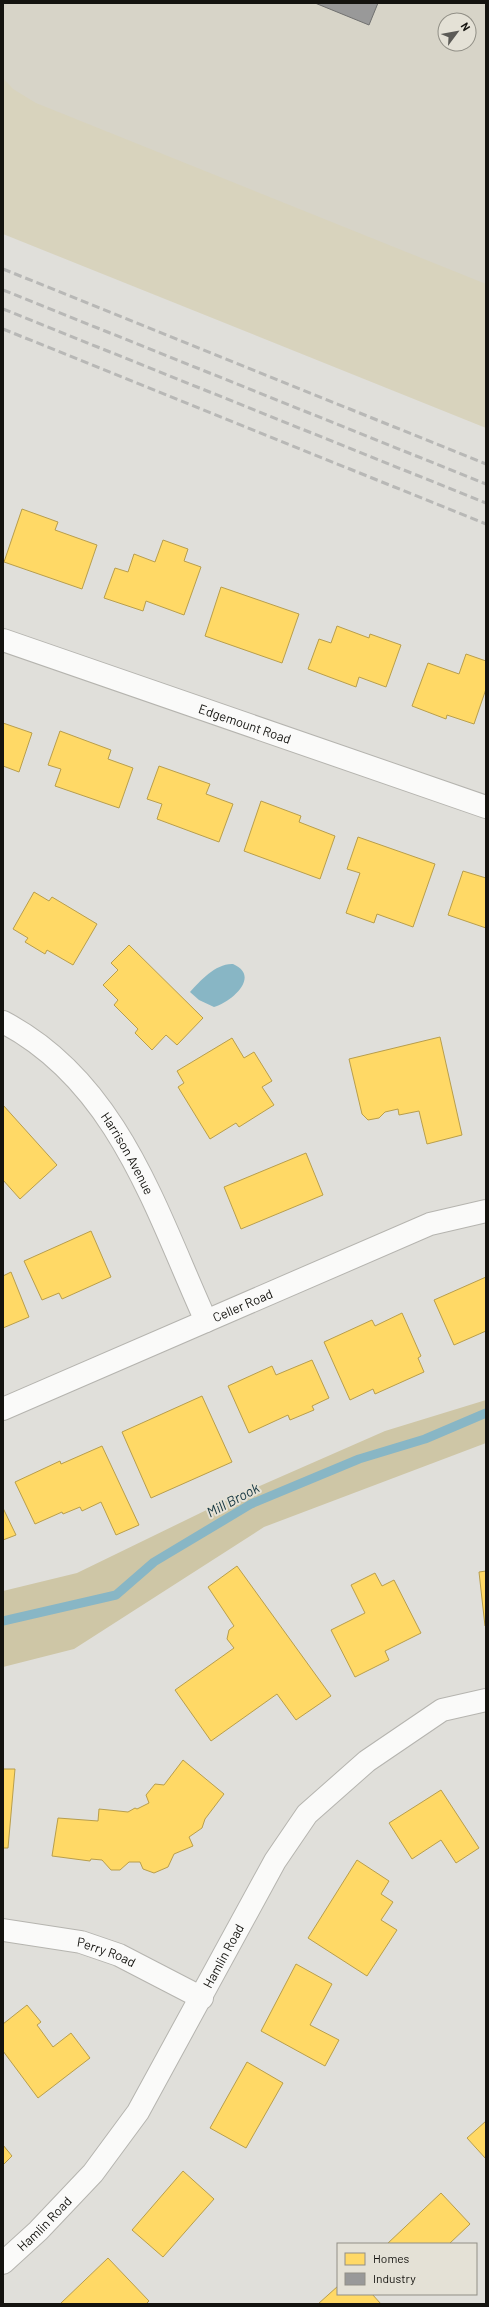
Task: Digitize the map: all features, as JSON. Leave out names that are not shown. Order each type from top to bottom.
[{"type":"street","name":"Edgemount Road","points":[[3,640],[486,807]]},
{"type":"street","name":"Harrison Avenue","points":[[3,1022],[20,1031],[58,1060],[89,1091],[118,1132],[138,1166],[206,1321]]},
{"type":"street","name":"Celler Road","points":[[3,1409],[430,1224],[486,1211]]},
{"type":"street","name":"Hamlin Road","points":[[3,2263],[38,2231],[93,2173],[138,2112],[202,1998],[275,1861],[307,1814],[367,1761],[442,1710],[486,1700]]},
{"type":"street","name":"Perry Road","points":[[3,1930],[81,1942],[112,1952],[202,1998]]},
{"type":"shaded area","points":[[3,3],[486,3],[486,311],[3,111]]},
{"type":"shaded area","points":[[3,78],[13,89],[36,103],[486,284],[486,428],[3,234]]},
{"type":"shaded area","points":[[486,1400],[486,1443],[264,1527],[74,1649],[3,1667],[3,1591],[77,1573],[223,1502],[385,1431]]},
{"type":"water","points":[[233,964],[241,969],[244,975],[244,982],[241,988],[228,1000],[214,1007],[199,1000],[190,992],[204,978],[221,966]]},
{"type":"building: Homes","points":[[22,509],[58,522],[55,530],[97,545],[82,589],[4,562]]},
{"type":"building: Homes","points":[[163,540],[188,549],[184,561],[201,567],[184,615],[146,601],[143,611],[104,598],[115,568],[128,572],[134,554],[155,562]]},
{"type":"building: Homes","points":[[221,587],[299,614],[282,663],[205,636]]},
{"type":"building: Homes","points":[[337,626],[369,638],[370,634],[401,645],[386,687],[359,677],[356,687],[308,669],[319,639],[331,643]]},
{"type":"building: Homes","points":[[466,654],[486,661],[486,689],[474,724],[447,715],[446,719],[412,706],[428,663],[459,674]]},
{"type":"building: Homes","points":[[3,723],[32,733],[19,772],[3,766]]},
{"type":"building: Homes","points":[[60,731],[111,750],[108,759],[133,768],[119,808],[55,786],[61,769],[48,765]]},
{"type":"building: Homes","points":[[159,766],[210,784],[206,794],[233,804],[219,842],[157,819],[162,804],[147,799]]},
{"type":"building: Homes","points":[[261,801],[301,816],[299,822],[335,836],[320,879],[244,851]]},
{"type":"building: Homes","points":[[358,837],[435,864],[413,927],[377,914],[374,923],[346,913],[360,873],[347,869]]},
{"type":"building: Homes","points":[[463,871],[486,878],[486,928],[448,915]]},
{"type":"building: Homes","points":[[34,892],[49,901],[52,897],[97,924],[73,965],[47,950],[45,954],[25,942],[28,938],[13,929]]},
{"type":"building: Homes","points":[[129,945],[203,1018],[177,1045],[166,1035],[152,1050],[135,1033],[138,1029],[114,1005],[118,1000],[103,985],[118,970],[111,963]]},
{"type":"building: Homes","points":[[440,1037],[462,1135],[427,1144],[419,1111],[399,1115],[398,1109],[385,1112],[379,1118],[368,1120],[362,1114],[349,1059]]},
{"type":"building: Homes","points":[[232,1038],[244,1058],[254,1052],[272,1081],[262,1087],[274,1105],[239,1127],[236,1123],[210,1139],[178,1087],[184,1083],[177,1071]]},
{"type":"building: Homes","points":[[3,1105],[57,1165],[20,1199],[3,1180]]},
{"type":"building: Homes","points":[[306,1153],[323,1195],[241,1229],[224,1187]]},
{"type":"building: Homes","points":[[91,1231],[111,1277],[62,1299],[59,1293],[42,1300],[24,1261]]},
{"type":"building: Homes","points":[[11,1272],[29,1317],[3,1328],[3,1276]]},
{"type":"building: Homes","points":[[486,1277],[486,1331],[454,1345],[434,1300]]},
{"type":"building: Homes","points":[[402,1313],[421,1356],[418,1358],[424,1372],[375,1394],[373,1389],[350,1400],[324,1342],[372,1320],[375,1326]]},
{"type":"building: Homes","points":[[312,1360],[329,1398],[312,1406],[314,1410],[290,1420],[288,1415],[249,1433],[228,1386],[272,1366],[276,1375]]},
{"type":"building: Homes","points":[[202,1396],[232,1462],[151,1498],[122,1432]]},
{"type":"building: Homes","points":[[102,1446],[139,1525],[116,1535],[101,1502],[82,1511],[80,1507],[63,1514],[62,1512],[35,1524],[15,1482],[60,1461],[61,1464]]},
{"type":"building: Homes","points":[[3,1508],[16,1535],[3,1540]]},
{"type":"building: Homes","points":[[237,1566],[331,1696],[296,1720],[277,1694],[211,1741],[175,1690],[234,1648],[227,1639],[229,1630],[234,1626],[208,1587]]},
{"type":"building: Homes","points":[[486,1571],[486,1626],[485,1626],[479,1572]]},
{"type":"building: Homes","points":[[375,1573],[382,1586],[394,1580],[421,1633],[385,1651],[389,1660],[355,1677],[331,1630],[365,1613],[351,1585]]},
{"type":"building: Homes","points":[[183,1760],[224,1794],[205,1819],[202,1828],[189,1837],[193,1846],[174,1854],[168,1867],[154,1873],[143,1869],[140,1862],[129,1862],[120,1870],[111,1870],[102,1860],[91,1859],[90,1861],[52,1856],[58,1818],[98,1821],[99,1809],[128,1812],[135,1808],[137,1809],[149,1803],[146,1795],[155,1784],[164,1785]]},
{"type":"building: Homes","points":[[3,1769],[15,1769],[8,1848],[3,1848]]},
{"type":"building: Homes","points":[[441,1790],[479,1848],[456,1863],[441,1840],[412,1859],[389,1823]]},
{"type":"building: Homes","points":[[357,1860],[389,1881],[381,1894],[393,1902],[381,1920],[397,1930],[367,1976],[308,1938]]},
{"type":"building: Homes","points":[[296,1964],[332,1984],[310,2025],[339,2040],[325,2066],[261,2031]]},
{"type":"building: Homes","points":[[27,2005],[41,2022],[37,2025],[53,2047],[71,2033],[90,2058],[38,2098],[3,2051],[3,2024]]},
{"type":"building: Homes","points":[[247,2062],[283,2083],[246,2148],[210,2128]]},
{"type":"building: Homes","points":[[486,2121],[486,2159],[467,2138]]},
{"type":"building: Homes","points":[[3,2145],[12,2156],[3,2165]]},
{"type":"building: Homes","points":[[183,2171],[214,2199],[163,2257],[132,2230]]},
{"type":"building: Homes","points":[[441,2193],[470,2224],[450,2243],[388,2243]]},
{"type":"building: Homes","points":[[108,2258],[149,2301],[146,2304],[60,2304]]},
{"type":"building: Homes","points":[[337,2287],[337,2295],[373,2295],[381,2304],[318,2304]]},
{"type":"building: Industry","points":[[315,3],[378,3],[369,25]]},
{"type":"waterway","name":"Mill Brook","points":[[3,1621],[116,1595],[154,1562],[251,1504],[359,1459],[425,1439],[486,1413]]},
{"type":"railway","points":[[3,269],[486,464]]},
{"type":"railway","points":[[3,290],[486,484]]},
{"type":"railway","points":[[3,309],[486,503]]},
{"type":"railway","points":[[3,329],[486,524]]}]
